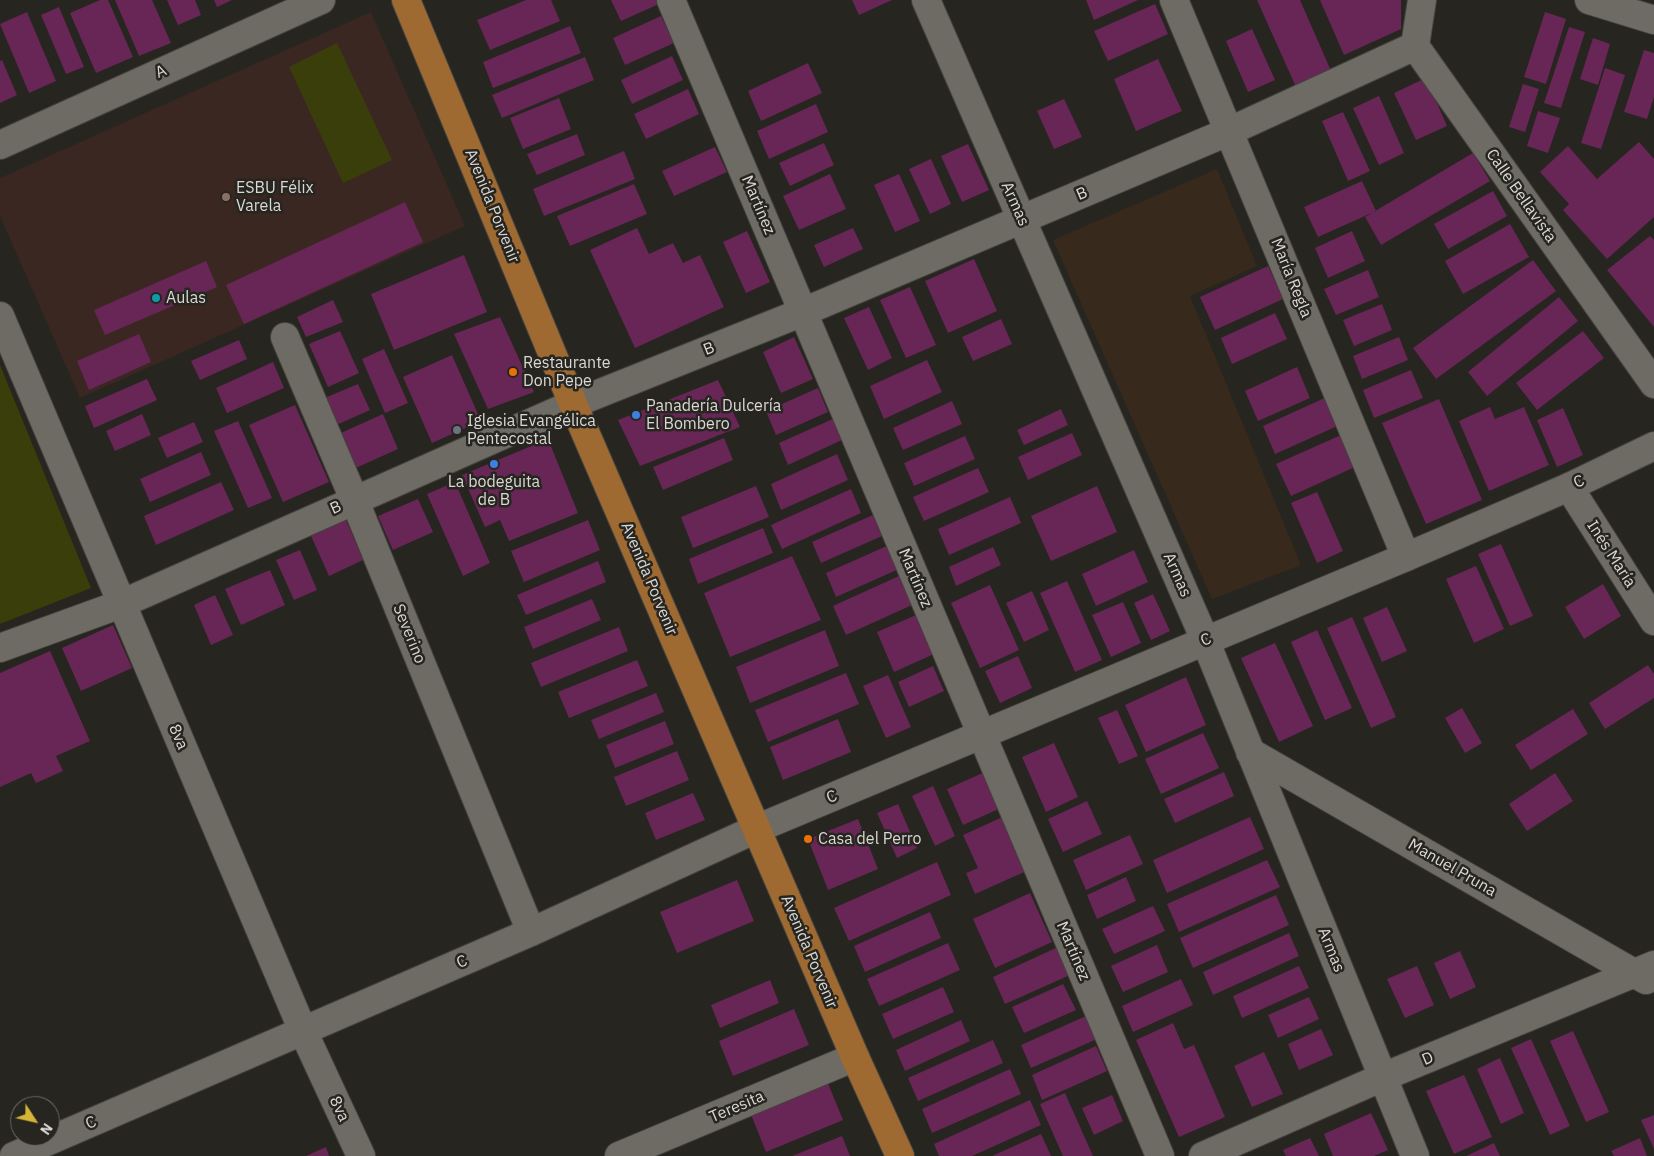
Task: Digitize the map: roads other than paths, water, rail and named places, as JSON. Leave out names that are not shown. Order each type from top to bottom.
[{"type":"main road","name":"Avenida Porvenir","points":[[406,0],[573,404],[855,1058],[900,1156]]},
{"type":"street","name":"A","points":[[0,145],[321,0]]},
{"type":"street","name":"Martínez","points":[[671,0],[1160,1156]]},
{"type":"street","name":"Armas","points":[[926,0],[1205,640],[1415,1156]]},
{"type":"street","name":"María Regla","points":[[1174,0],[1406,557]]},
{"type":"street","points":[[1416,46],[1422,0]]},
{"type":"street","points":[[1589,0],[1654,20]]},
{"type":"street","name":"B","points":[[0,648],[121,604],[354,499],[573,404],[803,312],[1230,131],[1416,46]]},
{"type":"street","name":"Calle Bellavista","points":[[1416,46],[1654,384]]},
{"type":"street","name":"8va","points":[[0,316],[303,1031],[361,1156]]},
{"type":"street","name":"Severino","points":[[285,337],[354,499],[531,932]]},
{"type":"street","name":"C","points":[[14,1156],[531,932],[756,829],[1406,557],[1569,487],[1654,446]]},
{"type":"street","name":"Inés María","points":[[1569,487],[1654,621]]},
{"type":"street","name":"Manuel Pruna","points":[[1250,752],[1647,974]]},
{"type":"street","name":"D","points":[[1203,1156],[1383,1077],[1647,974]]},
{"type":"street","name":"Teresita","points":[[619,1156],[855,1058]]},
{"type":"place","name":"ESBU Félix Varela","points":[[226,197]]},
{"type":"place","name":"Aulas","points":[[156,298]]},
{"type":"place","name":"Restaurante Don Pepe","points":[[513,372]]},
{"type":"place","name":"Panadería Dulcería El Bombero","points":[[636,415]]},
{"type":"place","name":"Iglesia Evangélica Pentecostal","points":[[457,430]]},
{"type":"place","name":"La bodeguita de B","points":[[494,464]]},
{"type":"place","name":"Casa del Perro","points":[[808,839]]}]
